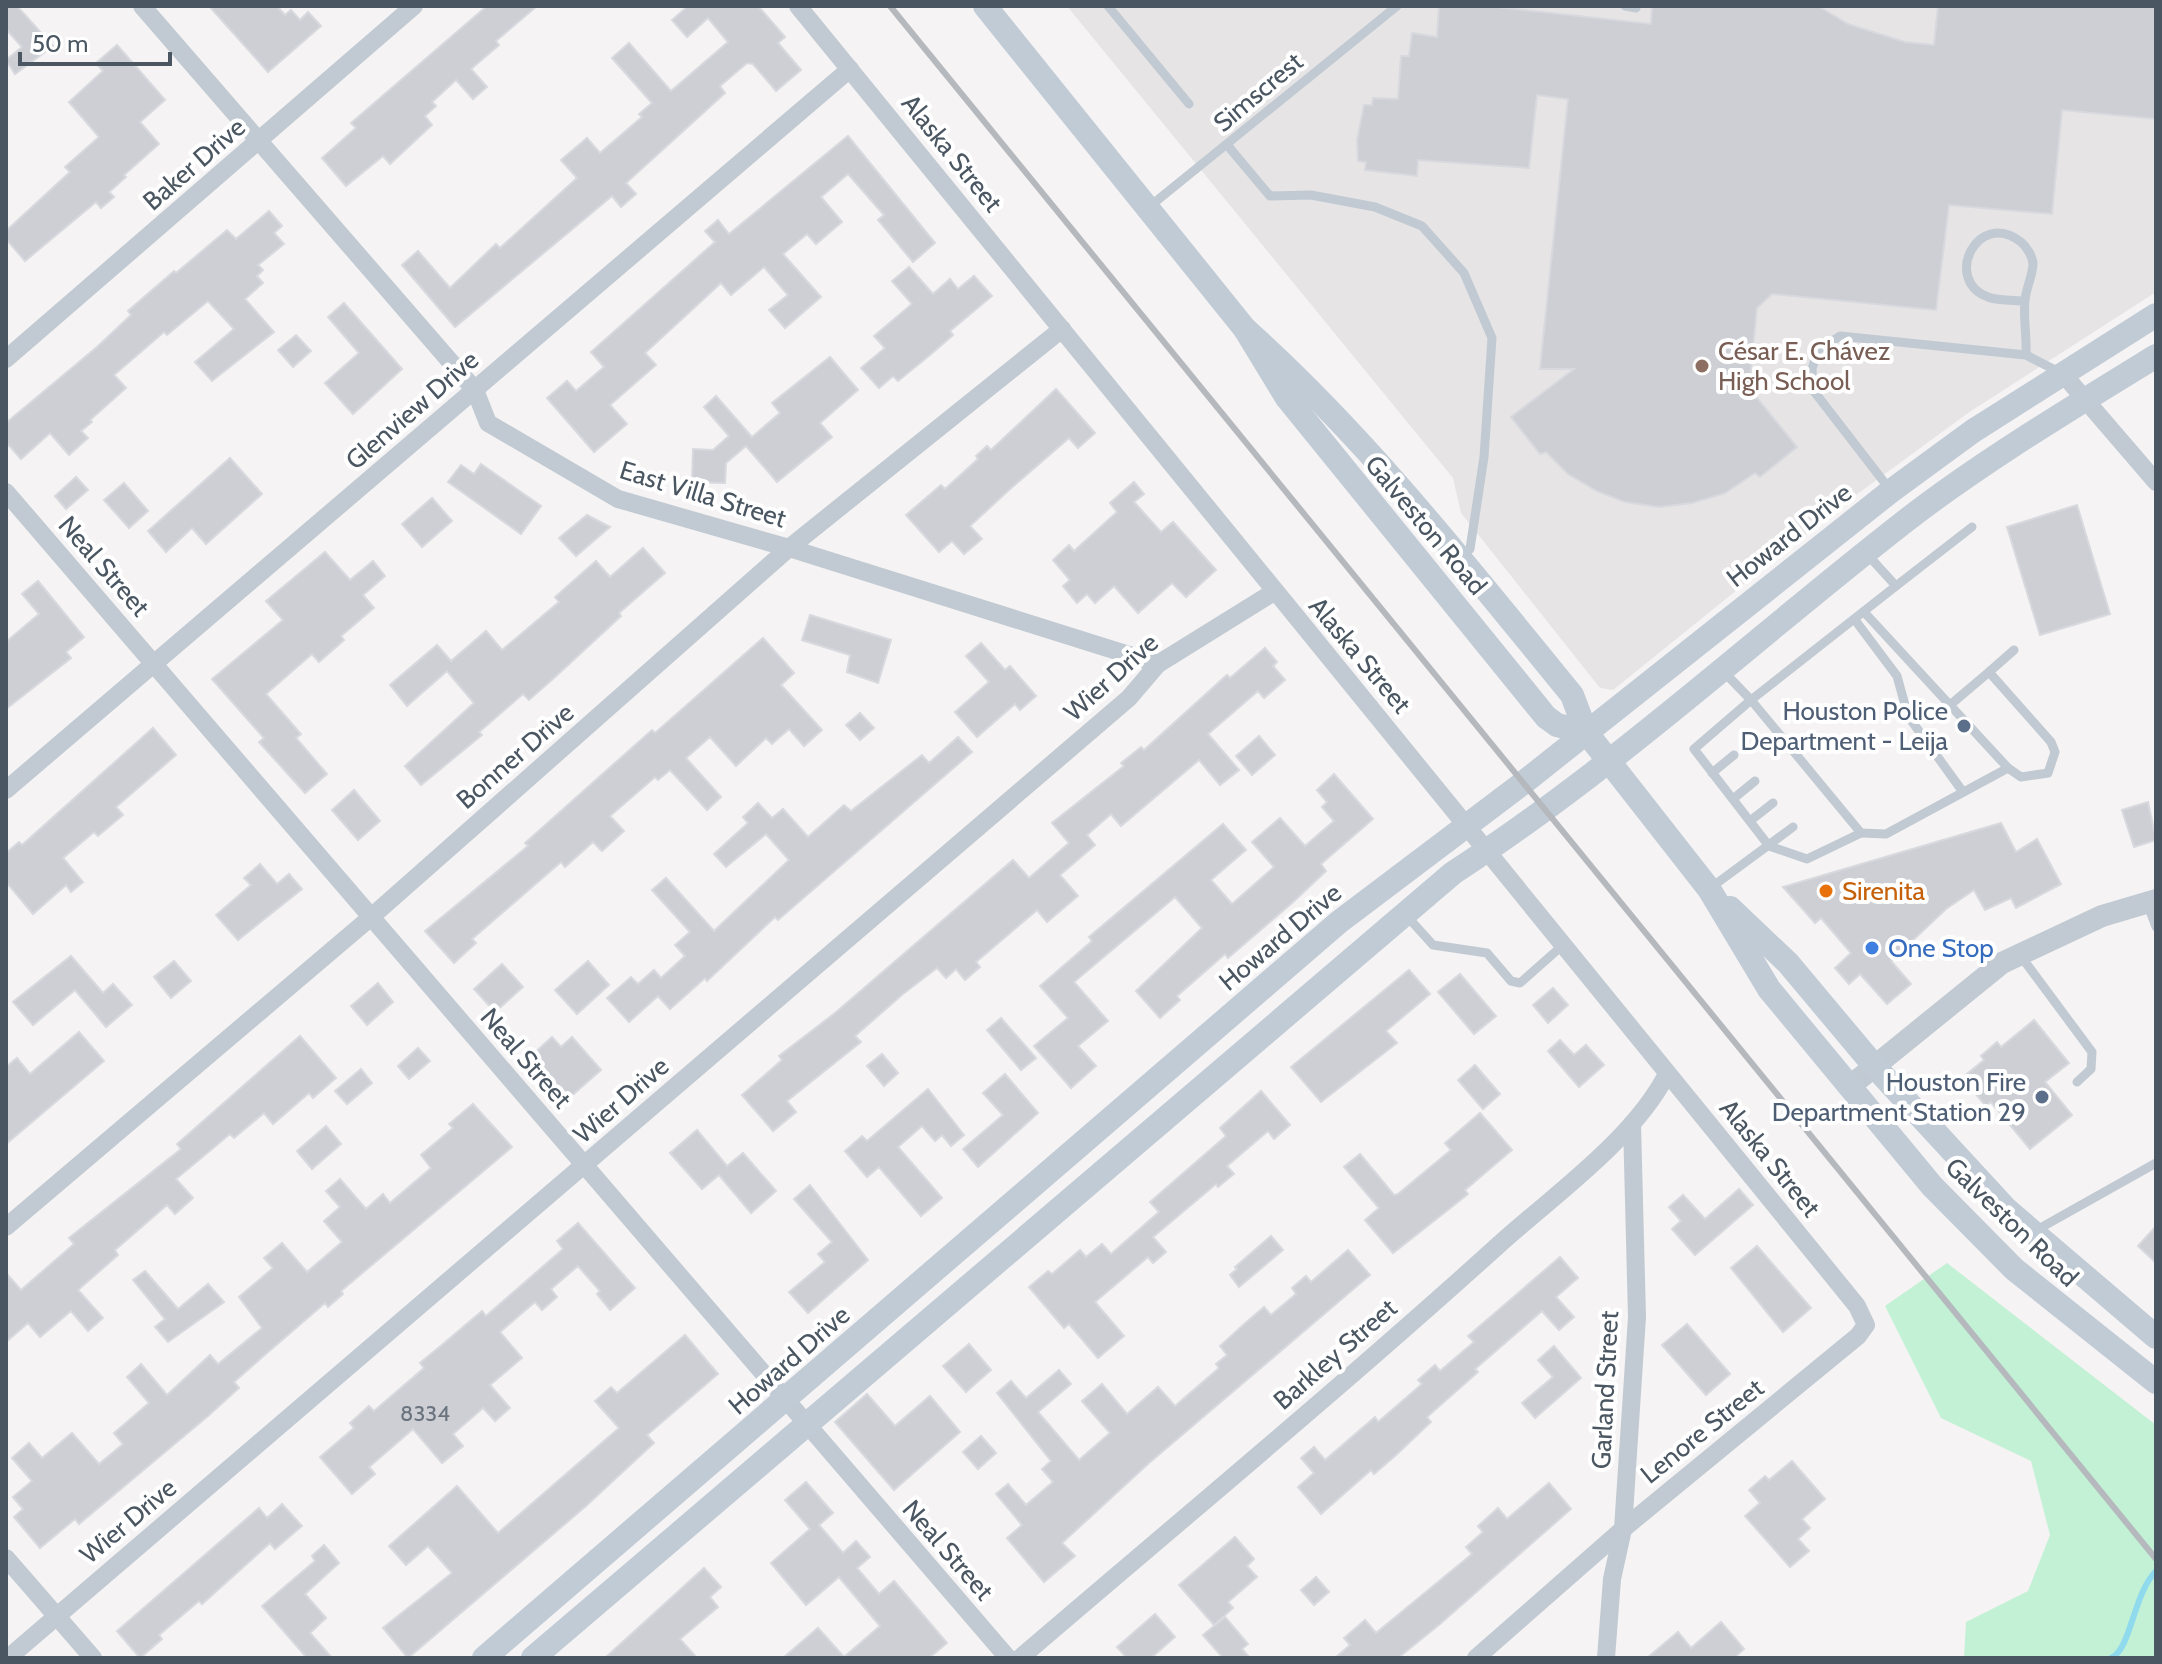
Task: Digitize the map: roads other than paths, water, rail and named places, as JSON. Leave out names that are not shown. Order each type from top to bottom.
[{"type":"main road","name":"Galveston Road","points":[[985,6],[1245,329],[1287,398],[1546,717],[1557,725],[1586,732]]},
{"type":"main road","name":"Howard Drive","points":[[484,1658],[1339,922],[1891,491],[1973,431],[2156,315]]},
{"type":"main road","name":"Galveston Road","points":[[1245,329],[1306,383],[1386,472],[1572,695],[1586,732],[1709,889],[1769,989],[1932,1186],[2014,1269],[2156,1382]]},
{"type":"main road","points":[[533,1658],[1453,873],[1609,762],[1866,553],[1955,486],[2156,356]]},
{"type":"main road","points":[[1363,492],[1386,472]]},
{"type":"main road","points":[[1845,527],[1866,553]]},
{"type":"main road","name":"Galveston Road","points":[[1709,889],[1788,963],[1960,1162],[2032,1233],[2156,1337]]},
{"type":"main road","points":[[1932,1186],[1960,1162]]},
{"type":"main road","points":[[1045,1175],[1068,1201]]},
{"type":"main road","points":[[2075,1268],[2156,1324]]},
{"type":"main road","points":[[638,1526],[660,1550]]},
{"type":"street","name":"East Villa Street","points":[[142,6],[475,390],[488,423],[618,499],[789,548],[1158,664]]},
{"type":"street","name":"Baker Drive","points":[[6,359],[414,6]]},
{"type":"street","name":"Alaska Street","points":[[798,6],[1857,1306],[1866,1325],[1854,1340]]},
{"type":"street","name":"Glenview Drive","points":[[6,790],[850,69]]},
{"type":"street","name":"Bonner Drive","points":[[6,1227],[370,918],[789,548],[1062,329]]},
{"type":"street","points":[[2064,375],[2156,482]]},
{"type":"street","name":"Neal Street","points":[[6,492],[1008,1658]]},
{"type":"street","name":"Wier Drive","points":[[8,1658],[1129,698],[1158,664],[1274,592]]},
{"type":"street","points":[[1849,1087],[2002,963],[2102,916],[2152,901]]},
{"type":"street","name":"Barkley Street","points":[[1020,1658],[1426,1311],[1632,1124],[1656,1097],[1667,1074]]},
{"type":"street","name":"Garland Street","points":[[1606,1658],[1612,1579],[1623,1529],[1637,1317],[1632,1124]]},
{"type":"street","name":"Lenore Street","points":[[1476,1658],[1623,1529],[1854,1340]]},
{"type":"street","points":[[6,1558],[93,1658]]},
{"type":"lane","points":[[1108,6],[1189,104]]},
{"type":"lane","name":"Simscrest","points":[[1146,209],[1228,146],[1397,6]]},
{"type":"lane","points":[[1625,6],[1636,8]]},
{"type":"lane","points":[[1228,146],[1270,196],[1311,195],[1375,207],[1422,226],[1464,273],[1492,338],[1484,457],[1470,549],[1459,558]]},
{"type":"lane","points":[[2025,301],[1988,297],[1972,286],[1966,269],[1969,251],[1978,240],[1992,233],[2012,235],[2026,246],[2033,263],[2025,301],[2026,355]]},
{"type":"lane","points":[[1891,491],[1813,390],[1812,369],[1818,350],[1840,336],[2026,355],[2064,375]]},
{"type":"lane","points":[[1972,527],[1751,700],[1694,749],[1769,846],[1807,859],[1861,833],[1886,834],[2008,768]]},
{"type":"lane","points":[[1866,553],[1896,586]]},
{"type":"lane","points":[[1865,613],[2008,768],[2021,777],[2048,773],[2055,752],[2051,742],[1989,672]]},
{"type":"lane","points":[[1855,620],[1897,676],[1908,716],[1963,792]]},
{"type":"lane","points":[[1950,705],[2014,650]]},
{"type":"lane","points":[[1722,670],[1751,700],[1828,800],[1861,833]]},
{"type":"lane","points":[[1712,773],[1734,755]]},
{"type":"lane","points":[[1733,799],[1755,781]]},
{"type":"lane","points":[[1750,821],[1773,803]]},
{"type":"lane","points":[[1709,889],[1793,827]]},
{"type":"lane","points":[[2152,901],[2156,927]]},
{"type":"lane","points":[[1405,914],[1433,945],[1487,953],[1511,981],[1520,983],[1564,944]]},
{"type":"lane","points":[[2020,955],[2092,1052],[2091,1069],[2077,1082]]},
{"type":"lane","points":[[2032,1233],[2156,1163]]},
{"type":"waterway","points":[[2111,1658],[2123,1644],[2142,1593],[2156,1571]]},
{"type":"railway","points":[[890,6],[2156,1559]]},
{"type":"place","name":"César E. Chávez High School","points":[[1702,366]]},
{"type":"place","name":"Houston Police Department - Leija","points":[[1964,726]]},
{"type":"place","name":"Sirenita","points":[[1826,891]]},
{"type":"place","name":"One Stop","points":[[1872,948]]},
{"type":"place","name":"Houston Fire Department Station 29","points":[[2042,1097]]}]
